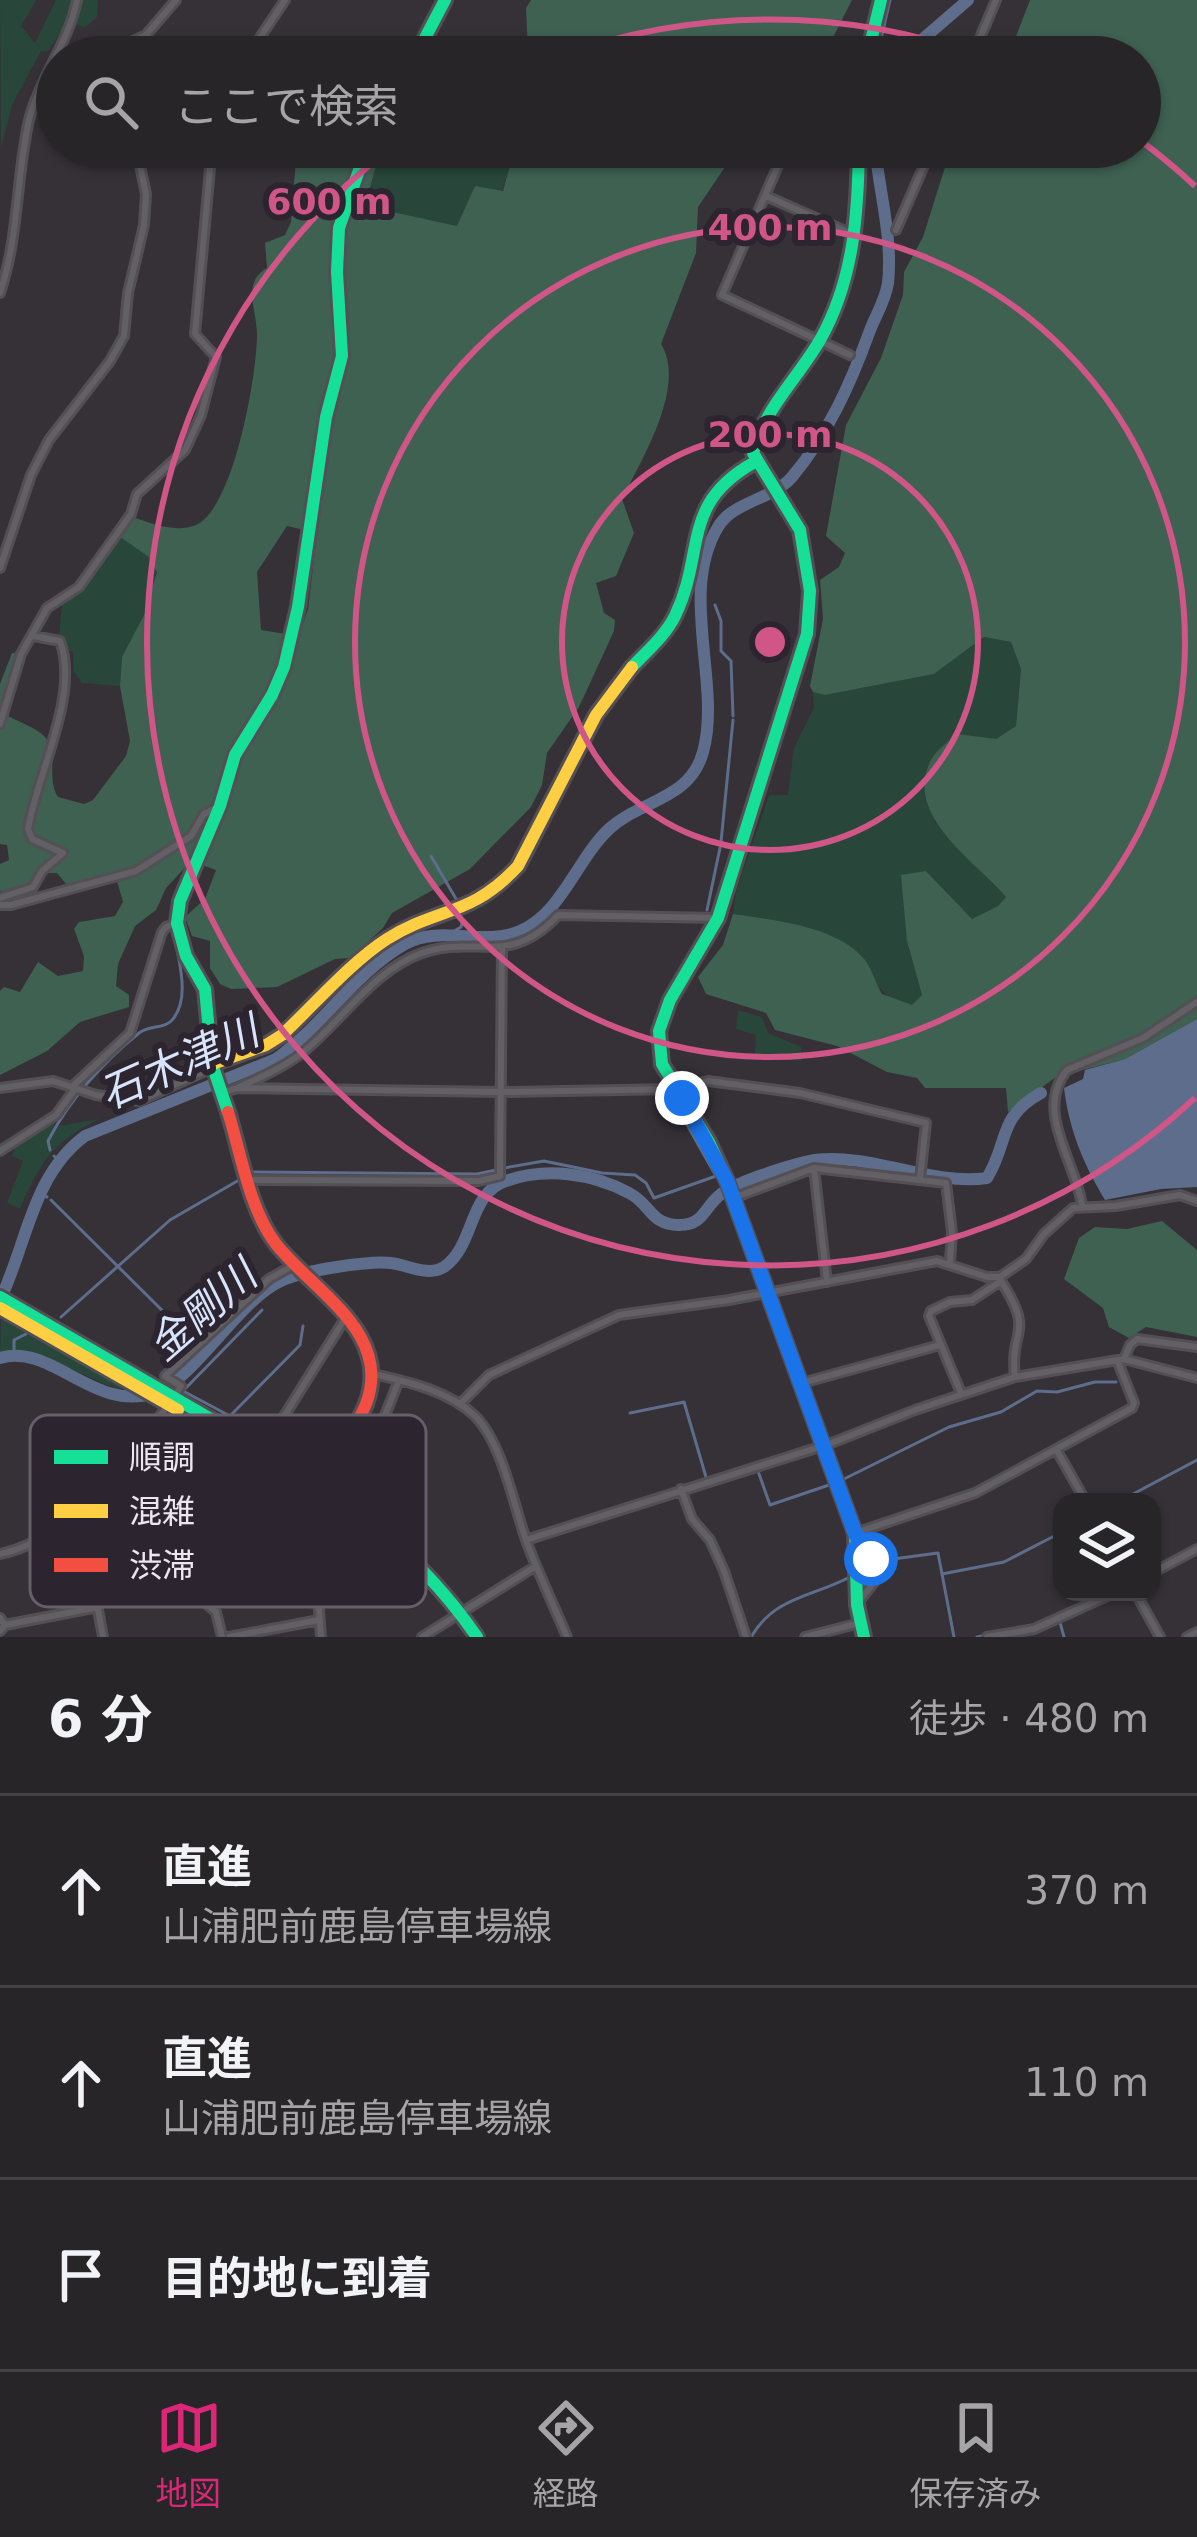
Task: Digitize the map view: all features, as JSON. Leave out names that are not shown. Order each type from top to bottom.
[{"type":"main road","points":[[427,36],[445,0]]},
{"type":"main road","points":[[872,36],[881,0]]},
{"type":"main road","points":[[359,1415],[374,1374],[369,1347],[274,1240],[248,1180],[212,1064],[205,989],[186,956],[177,923],[190,872],[244,736],[272,695],[284,667],[298,607],[326,417],[342,356],[339,228],[360,168]]},
{"type":"main road","points":[[858,168],[856,236],[843,292],[819,342],[755,441],[755,462],[785,502],[806,551],[807,634],[718,918],[670,1000],[659,1030],[662,1064],[727,1181],[855,1533],[856,1605],[862,1630]]},
{"type":"main road","points":[[212,1064],[282,1035],[386,940],[467,909],[499,890],[518,866],[608,694],[676,615],[695,533],[716,492],[739,468],[755,462]]},
{"type":"main road","points":[[0,1297],[8,1309],[138,1386],[167,1391],[199,1415]]},
{"type":"main road","points":[[8,1309],[206,1415]]},
{"type":"main road","points":[[426,1574],[477,1637]]},
{"type":"main road","points":[[459,1614],[468,1637]]},
{"type":"street","points":[[66,36],[77,0]]},
{"type":"street","points":[[144,36],[176,0]]},
{"type":"street","points":[[261,36],[285,0]]},
{"type":"street","points":[[981,36],[996,0]]},
{"type":"street","points":[[0,293],[9,265],[26,136],[36,109]]},
{"type":"street","points":[[0,568],[31,475],[49,440],[124,336],[128,292],[144,225],[146,194],[140,168]]},
{"type":"street","points":[[0,724],[21,654],[51,604],[80,587],[130,514],[137,494],[184,449],[201,415],[216,357],[195,334],[210,168]]},
{"type":"street","points":[[776,168],[722,295],[850,355]]},
{"type":"street","points":[[896,230],[923,168]]},
{"type":"street","points":[[764,195],[856,236]]},
{"type":"street","points":[[0,259],[9,265]]},
{"type":"street","points":[[0,902],[33,887],[63,853],[32,839],[28,829],[62,695],[64,658],[60,640],[34,636]]},
{"type":"street","points":[[0,902],[10,905],[136,871],[190,836],[204,814],[220,806]]},
{"type":"street","points":[[221,1093],[303,1052],[381,979],[420,953],[502,948],[533,937],[558,915],[718,918]]},
{"type":"street","points":[[0,1151],[56,1115],[130,1033],[162,932],[177,923]]},
{"type":"street","points":[[248,1180],[479,1181],[500,1176],[502,948]]},
{"type":"street","points":[[1082,1205],[1052,1102],[1060,1079],[1067,1070],[1143,1038],[1197,1002]]},
{"type":"street","points":[[0,1088],[52,1081],[139,1101],[212,1064]]},
{"type":"street","points":[[237,1088],[679,1094],[708,1081],[800,1093],[926,1124],[920,1179]]},
{"type":"street","points":[[814,1168],[827,1282]]},
{"type":"street","points":[[733,1198],[814,1168],[946,1184],[950,1262]]},
{"type":"street","points":[[961,1393],[929,1316],[932,1311],[950,1302],[972,1300],[1026,1259],[1066,1212],[1082,1205],[1116,1206],[1180,1195],[1197,1201]]},
{"type":"street","points":[[460,1404],[489,1375],[619,1315],[937,1261],[1001,1279]]},
{"type":"street","points":[[149,1415],[268,1279],[298,1266]]},
{"type":"street","points":[[1001,1279],[1019,1309],[1022,1324],[1013,1362],[1015,1377]]},
{"type":"street","points":[[285,1415],[346,1317]]},
{"type":"street","points":[[856,1605],[875,1581],[871,1561],[855,1533],[975,1492],[1132,1408],[1121,1359],[1137,1339],[1197,1347]]},
{"type":"street","points":[[802,1383],[940,1345]]},
{"type":"street","points":[[526,1540],[1015,1377],[1121,1359],[1197,1378]]},
{"type":"street","points":[[374,1374],[460,1404],[478,1419],[489,1436],[567,1637]]},
{"type":"street","points":[[385,1415],[399,1380]]},
{"type":"street","points":[[1056,1449],[1081,1493]]},
{"type":"street","points":[[681,1489],[692,1519],[710,1540],[724,1570],[746,1637]]},
{"type":"street","points":[[0,1554],[30,1546]]},
{"type":"street","points":[[1161,1568],[1197,1549]]},
{"type":"street","points":[[422,1637],[536,1566]]},
{"type":"street","points":[[987,1637],[1059,1620],[1098,1601]]},
{"type":"street","points":[[1140,1601],[1160,1637]]},
{"type":"street","points":[[2,1625],[98,1607],[104,1637]]},
{"type":"street","points":[[211,1607],[225,1637],[319,1620]]},
{"type":"street","points":[[318,1607],[321,1637]]},
{"type":"street","points":[[805,1637],[862,1630]]},
{"type":"street","points":[[1187,1637],[1197,1632]]},
{"type":"green space","points":[[0,0],[36,0],[21,26],[36,41],[36,60],[12,105],[1,148]]},
{"type":"green space","points":[[56,0],[98,0],[97,17],[85,27],[67,23],[58,36],[38,36]]},
{"type":"green space","points":[[531,0],[852,0],[834,36],[527,36],[526,8]]},
{"type":"green space","points":[[1030,0],[1197,0],[1197,1019],[1125,1059],[1056,1077],[1008,1112],[1006,1088],[925,1088],[917,1078],[887,1072],[837,1046],[775,1030],[766,1013],[706,994],[698,977],[723,945],[733,914],[804,927],[839,939],[865,960],[882,994],[912,1005],[922,995],[907,941],[901,875],[926,871],[972,919],[1006,897],[947,837],[927,801],[925,782],[932,758],[957,734],[996,739],[1016,726],[1021,669],[1011,642],[984,637],[934,674],[825,695],[813,692],[810,686],[823,619],[820,580],[839,567],[845,553],[826,536],[846,425],[881,358],[903,295],[904,272],[923,237],[945,168],[1161,168],[1161,36],[1016,36]]},
{"type":"green space","points":[[295,168],[375,168],[365,206],[457,226],[475,186],[503,191],[509,168],[724,168],[698,207],[696,253],[661,344],[668,361],[665,401],[622,499],[634,533],[616,576],[596,583],[604,613],[615,620],[614,631],[579,707],[547,753],[542,785],[531,807],[470,869],[392,913],[383,928],[350,958],[335,959],[277,987],[231,989],[220,984],[210,968],[210,941],[192,936],[185,917],[205,899],[216,870],[191,861],[166,888],[156,910],[135,926],[118,964],[116,986],[129,995],[129,1007],[80,1022],[47,1051],[0,1075],[0,991],[4,987],[20,992],[38,962],[58,976],[83,971],[84,956],[74,929],[79,922],[115,916],[123,902],[117,881],[72,891],[57,873],[45,873],[35,888],[0,891],[0,864],[9,860],[7,845],[0,844],[0,684],[12,653],[25,653],[8,716],[45,737],[58,797],[84,804],[93,800],[126,756],[130,741],[120,686],[122,657],[144,615],[157,572],[149,557],[120,537],[133,517],[172,528],[196,525],[210,514],[222,494],[241,438],[253,379],[257,335],[252,289],[267,268],[265,243],[285,235],[291,222]],"holes":[[[287,526],[317,533],[308,609],[299,636],[261,630],[257,572]]]},
{"type":"green space","points":[[375,168],[509,168],[502,192],[458,226],[364,206]]},
{"type":"green space","points":[[120,537],[149,557],[157,571],[144,615],[122,657],[120,686],[82,683],[74,672],[73,651],[58,651],[62,601],[79,594]]},
{"type":"green space","points":[[984,637],[1011,642],[1021,669],[1016,726],[996,739],[934,821],[1006,897],[972,919],[926,871],[907,941],[922,995],[912,1005],[887,995],[862,958],[838,942],[795,925],[733,914],[736,892],[769,795],[788,795],[794,748],[814,708],[813,692],[825,695],[934,674]]},
{"type":"green space","points":[[738,1010],[762,1017],[768,1033],[801,1047],[802,1061],[755,1055],[756,1035],[736,1029]]},
{"type":"green space","points":[[59,1114],[53,1127],[99,1119],[50,1155],[20,1209],[7,1203],[23,1161],[12,1156],[18,1141]]},
{"type":"green space","points":[[1162,1221],[1197,1250],[1197,1337],[1146,1327],[1129,1338],[1109,1327],[1103,1308],[1064,1279],[1079,1238],[1095,1227],[1127,1229]]},
{"type":"green space","points":[[1,1317],[133,1391],[30,1353],[0,1354]]},
{"type":"water","points":[[1197,1019],[1197,1187],[1105,1200],[1078,1147],[1064,1088],[1083,1079],[1085,1070],[1125,1059]]},
{"type":"waterway","points":[[882,36],[890,0]]},
{"type":"waterway","name":"石木津川","points":[[926,36],[968,0]]},
{"type":"waterway","name":"石木津川","points":[[0,1300],[42,1190],[67,1152],[85,1136],[276,1059],[370,970],[405,944],[433,936],[506,935],[535,923],[609,829],[676,790],[697,768],[707,726],[701,610],[707,553],[725,518],[792,477],[817,444],[846,390],[887,290],[889,249],[878,168]]},
{"type":"waterway","points":[[715,605],[721,621],[721,651],[731,661],[733,716]]},
{"type":"waterway","points":[[721,842],[733,720]]},
{"type":"waterway","points":[[707,910],[720,848]]},
{"type":"waterway","points":[[431,856],[459,904]]},
{"type":"waterway","points":[[449,934],[463,920]]},
{"type":"waterway","points":[[50,1150],[48,1141],[56,1126],[100,1069],[139,1033],[173,1019],[182,996],[178,954]]},
{"type":"waterway","name":"金剛川","points":[[0,1358],[37,1360],[112,1394],[154,1393],[186,1372],[250,1304],[283,1280],[368,1263],[425,1271],[444,1267],[454,1258],[485,1197],[506,1181],[552,1173],[584,1177],[615,1186],[663,1222],[680,1225],[699,1219],[721,1194],[740,1184],[815,1160],[858,1161],[945,1178],[987,1178],[1010,1121],[1041,1093]]},
{"type":"waterway","points":[[504,1168],[544,1161],[635,1175],[654,1198],[716,1176],[673,1100]]},
{"type":"waterway","points":[[54,1156],[58,1160]]},
{"type":"waterway","points":[[252,1172],[477,1174],[496,1170]]},
{"type":"waterway","points":[[61,1317],[170,1220],[239,1180]]},
{"type":"waterway","name":"石木津川","points":[[39,1194],[47,1197]]},
{"type":"waterway","points":[[51,1200],[195,1343]]},
{"type":"waterway","points":[[228,1415],[183,1391],[262,1310]]},
{"type":"waterway","points":[[231,1415],[300,1345],[303,1326]]},
{"type":"waterway","points":[[14,1355],[14,1340],[26,1334]]},
{"type":"waterway","name":"金剛川","points":[[201,1348],[203,1352]]},
{"type":"waterway","points":[[844,1479],[949,1427],[1001,1412],[1037,1391],[1116,1382]]},
{"type":"waterway","name":"金剛川","points":[[170,1385],[176,1388]]},
{"type":"waterway","points":[[630,1413],[684,1402],[706,1477]]},
{"type":"waterway","points":[[1135,1493],[1197,1460]]},
{"type":"waterway","points":[[709,1486],[758,1471],[770,1505],[829,1485]]},
{"type":"waterway","points":[[863,1563],[938,1553],[942,1574],[1004,1562],[1053,1537]]},
{"type":"waterway","points":[[942,1574],[954,1637]]},
{"type":"waterway","points":[[751,1637],[782,1606],[850,1577]]},
{"type":"waterway","points":[[1042,1622],[1058,1615],[1064,1637]]},
{"type":"waterway","points":[[977,1637],[1033,1626]]},
{"type":"traffic: fast","points":[[426,36],[445,0]]},
{"type":"traffic: fast","points":[[872,36],[881,0]]},
{"type":"traffic: fast","points":[[228,1112],[212,1064],[205,989],[186,956],[177,923],[180,901],[220,806],[235,755],[284,667],[298,607],[326,417],[342,356],[339,228],[360,168]]},
{"type":"traffic: fast","points":[[858,168],[855,222],[840,294],[820,340],[773,408],[753,453],[800,530],[810,591],[807,634],[718,918],[670,1000],[659,1031],[662,1064],[727,1181],[855,1533],[857,1605],[864,1637]]},
{"type":"traffic: fast","points":[[632,667],[675,616],[698,530],[715,494],[755,462]]},
{"type":"traffic: fast","points":[[0,1297],[204,1415]]},
{"type":"traffic: fast","points":[[426,1575],[477,1637]]},
{"type":"traffic: slow","points":[[212,1064],[282,1035],[373,948],[485,894],[518,866],[596,715],[632,667]]},
{"type":"traffic: slow","points":[[0,1308],[178,1410]]},
{"type":"traffic: jam","points":[[228,1112],[252,1198],[267,1230],[345,1315],[369,1356],[371,1379],[360,1415]]},
{"type":"route","points":[[682,1098],[727,1181],[855,1533],[871,1559]]}]
